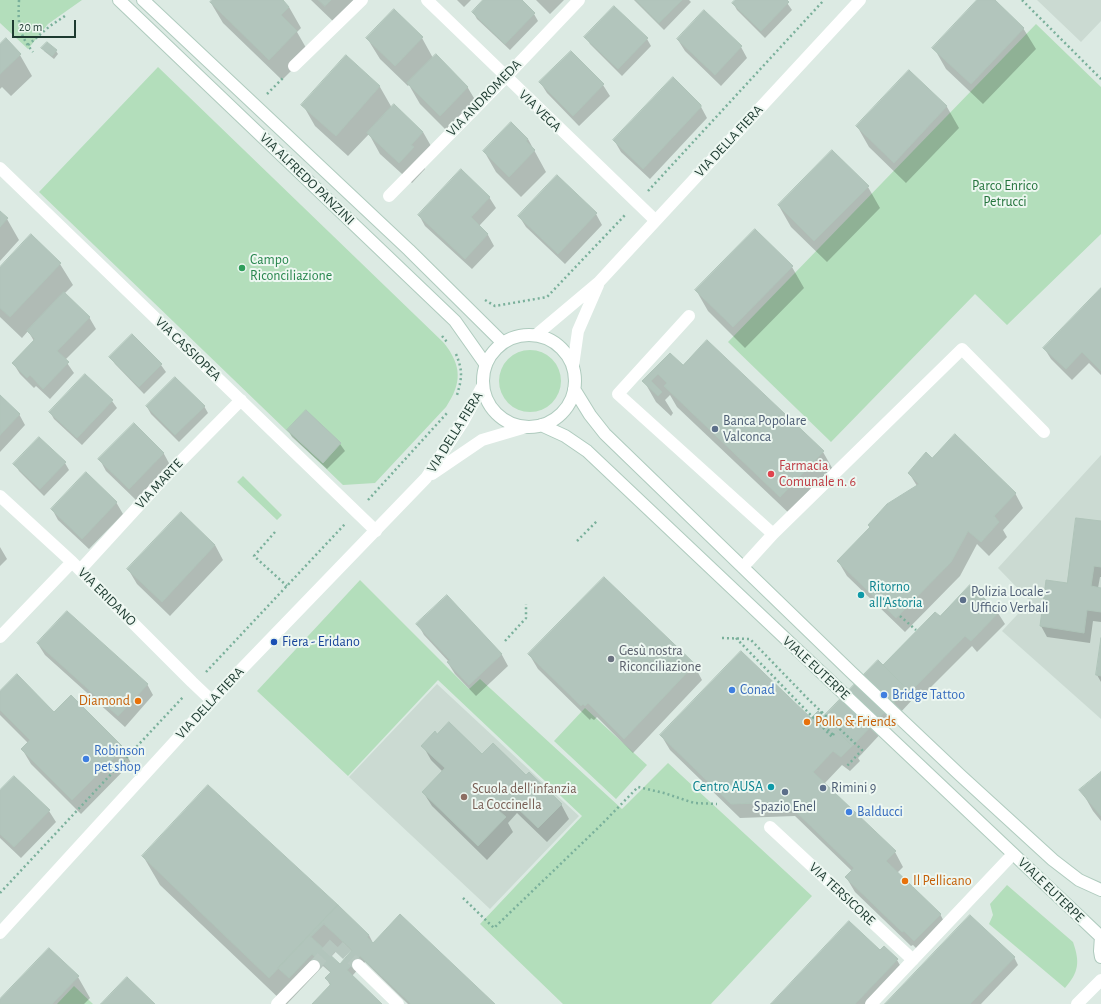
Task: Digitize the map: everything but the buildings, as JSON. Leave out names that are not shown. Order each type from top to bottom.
[{"type":"street","name":"VIA ALFREDO PANZINI","points":[[119,0],[456,321],[486,365]]},
{"type":"street","name":"VIA ALFREDO PANZINI","points":[[144,0],[409,250],[503,343]]},
{"type":"street","points":[[294,66],[362,0]]},
{"type":"street","name":"VIA VEGA","points":[[426,0],[655,220]]},
{"type":"street","name":"VIA ANDROMEDA","points":[[389,196],[579,0]]},
{"type":"street","name":"VIA DELLA FIERA","points":[[536,335],[599,282],[860,0]]},
{"type":"street","name":"VIA CASSIOPEA","points":[[0,168],[376,531]]},
{"type":"street","name":"VIA DELLA FIERA","points":[[573,366],[578,331],[599,282]]},
{"type":"street","points":[[689,316],[618,394],[773,534]]},
{"type":"street","points":[[536,335],[546,338],[558,345],[567,355],[573,366],[575,377],[574,389],[571,400],[565,410],[552,421],[542,425],[526,426],[515,424],[504,420],[491,407],[483,386],[484,375],[486,365],[491,354],[503,343],[519,336],[536,335]]},
{"type":"street","points":[[743,567],[773,534],[962,349],[1044,432]]},
{"type":"street","name":"VIA DELLA FIERA","points":[[0,933],[231,680],[426,478],[463,422],[483,386]]},
{"type":"street","name":"VIALE EUTERPE","points":[[574,389],[590,415],[606,434],[868,687],[1053,860],[1079,880],[1101,890]]},
{"type":"street","name":"VIA MARTE","points":[[0,637],[76,566],[241,400]]},
{"type":"street","name":"VIALE EUTERPE","points":[[542,425],[565,436],[587,451],[1101,936]]},
{"type":"street","name":"VIA DELLA FIERA","points":[[426,478],[482,440],[526,426]]},
{"type":"street","name":"VIA ERIDANO","points":[[0,496],[76,566],[212,701]]},
{"type":"street","name":"VIA TERSICORE","points":[[770,827],[913,960]]},
{"type":"street","points":[[871,1004],[1014,854]]},
{"type":"street","points":[[1101,936],[1101,956]]},
{"type":"street","points":[[358,965],[398,1004]]},
{"type":"street","points":[[277,1004],[314,966]]},
{"type":"street","points":[[1077,1004],[1101,980]]},
{"type":"path","points":[[19,0],[18,25],[33,52]]},
{"type":"path","points":[[484,299],[495,306],[547,297],[824,0]]},
{"type":"path","points":[[1022,0],[1101,79]]},
{"type":"path","points":[[28,45],[50,26],[65,16]]},
{"type":"path","points":[[256,106],[294,66]]},
{"type":"path","points":[[442,336],[450,344]]},
{"type":"path","points":[[454,348],[461,366],[461,382],[456,398]]},
{"type":"path","points":[[0,893],[357,512],[450,410]]},
{"type":"path","points":[[577,541],[598,520]]},
{"type":"path","points":[[275,532],[254,556],[287,586]]},
{"type":"path","points":[[505,640],[526,618],[526,604]]},
{"type":"path","points":[[900,616],[916,630]]},
{"type":"path","points":[[722,638],[750,639],[862,750],[847,766]]},
{"type":"path","points":[[735,638],[832,737],[834,734],[816,717],[822,712]]},
{"type":"path","points":[[463,898],[494,928],[600,826],[638,787],[664,793],[694,803],[717,804]]},
{"type":"shaded area","points":[[1037,0],[1101,0],[1101,21],[1081,42]]},
{"type":"shaded area","points":[[1101,455],[1101,719],[1002,631],[1030,601],[998,568]]},
{"type":"shaded area","name":"Scuola dell'infanzia La Coccinella","points":[[437,684],[579,816],[490,909],[349,777]]},
{"type":"green space","points":[[0,0],[82,0],[48,24],[28,49],[0,23]]},
{"type":"green space","name":"Parco Enrico Petrucci","points":[[1036,24],[1101,87],[1101,234],[1007,325],[975,294],[831,442],[728,342]]},
{"type":"green space","name":"Campo Riconciliazione","points":[[158,67],[444,343],[450,351],[457,367],[458,375],[455,390],[446,407],[375,483],[343,485],[39,192]]},
{"type":"green space","points":[[530,350],[542,353],[552,359],[558,369],[561,381],[558,393],[552,403],[542,409],[530,412],[518,409],[508,403],[502,393],[499,381],[502,369],[508,359],[518,353]]},
{"type":"green space","points":[[243,476],[282,515],[277,520],[237,482]]},
{"type":"green space","points":[[360,580],[469,689],[480,679],[622,809],[668,763],[812,896],[711,1004],[563,1004],[480,924],[582,816],[438,680],[348,776],[257,691]]},
{"type":"green space","points":[[585,708],[647,765],[616,799],[554,741]]},
{"type":"green space","points":[[1007,885],[1073,942],[1077,955],[1076,972],[1065,988],[989,924],[993,915],[990,904]]},
{"type":"green space","points":[[74,986],[93,1004],[57,1004]]},
{"type":"tunnel","points":[[314,966],[335,943],[358,965]]},
{"type":"place","name":"Campo Riconciliazione","points":[[242,268]]},
{"type":"place","name":"Banca Popolare Valconca","points":[[715,429]]},
{"type":"place","name":"Farmacia Comunale n. 6","points":[[771,474]]},
{"type":"place","name":"Ritorno all'Astoria","points":[[861,595]]},
{"type":"place","name":"Polizia Locale - Ufficio Verbali","points":[[963,600]]},
{"type":"place","name":"Fiera - Eridano","points":[[274,642]]},
{"type":"place","name":"Gesù nostra Riconciliazione","points":[[611,659]]},
{"type":"place","name":"Conad","points":[[732,690]]},
{"type":"place","name":"Bridge Tattoo","points":[[884,695]]},
{"type":"place","name":"Diamond","points":[[138,701]]},
{"type":"place","name":"Pollo & Friends","points":[[807,722]]},
{"type":"place","name":"Robinson pet shop","points":[[86,759]]},
{"type":"place","name":"Centro AUSA","points":[[771,787]]},
{"type":"place","name":"Rimini 9","points":[[823,788]]},
{"type":"place","name":"Spazio Enel","points":[[785,792]]},
{"type":"place","name":"Scuola dell'infanzia La Coccinella","points":[[464,797]]},
{"type":"place","name":"Balducci","points":[[849,812]]},
{"type":"place","name":"Il Pellicano","points":[[905,881]]}]
